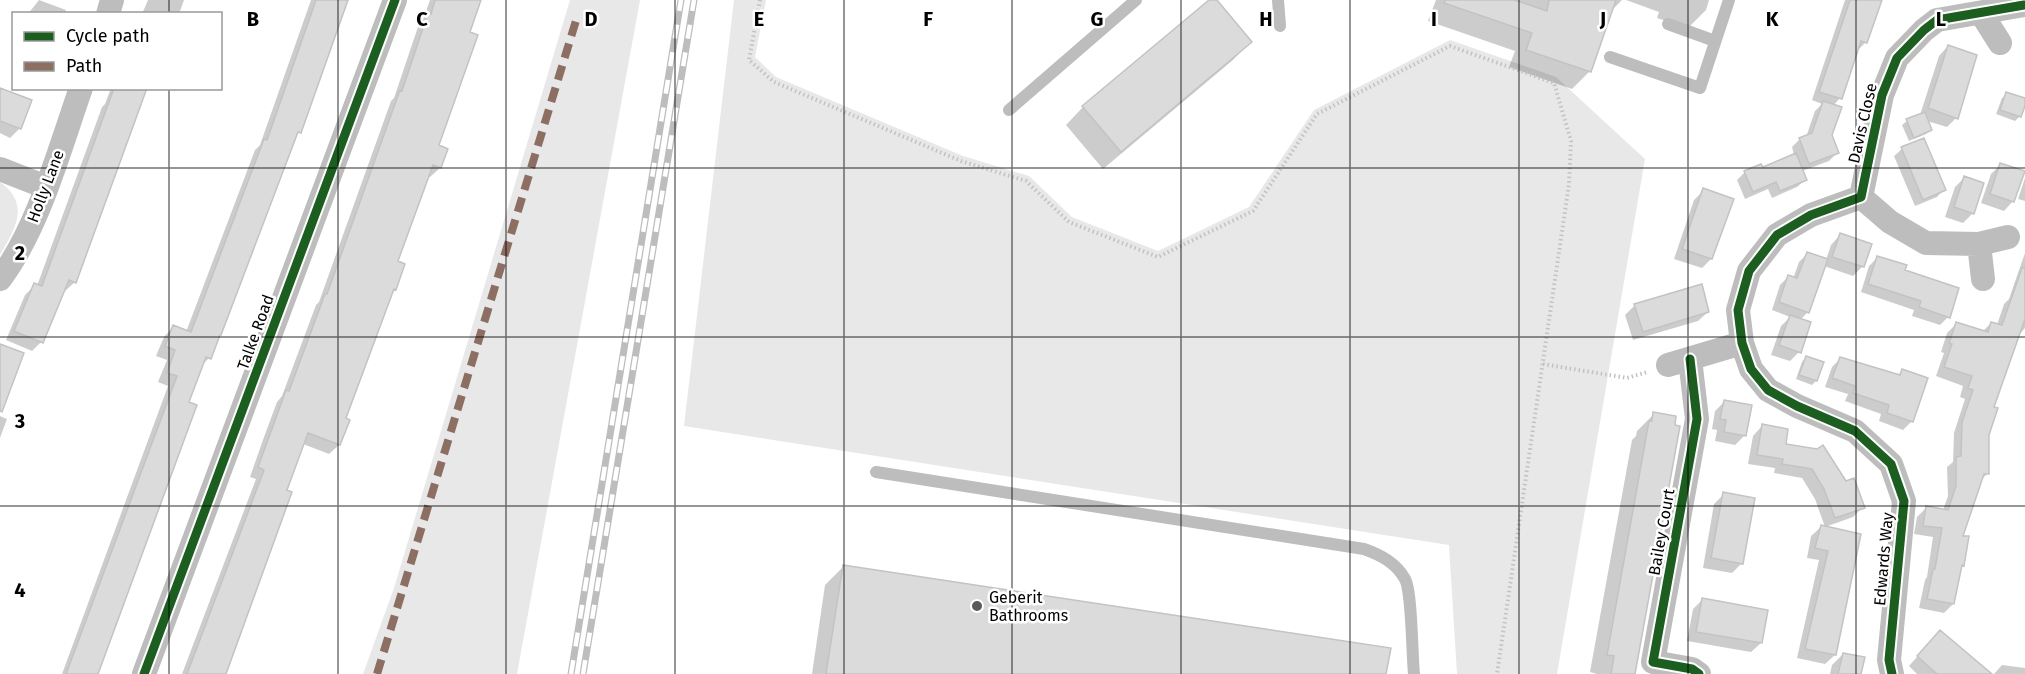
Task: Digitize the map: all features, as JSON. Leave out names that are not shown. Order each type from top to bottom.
[{"type":"street","name":"Talke Road","points":[[144,674],[395,0]]},
{"type":"street","name":"Davis Close","points":[[1861,197],[1882,95],[1897,58],[1924,30],[1932,10],[1981,13],[2024,5]]},
{"type":"street","points":[[1981,13],[2000,43]]},
{"type":"street","name":"Holly Lane","points":[[0,279],[14,260],[33,220],[80,90]]},
{"type":"street","points":[[0,169],[46,187]]},
{"type":"street","points":[[1861,197],[1890,222],[1926,243],[1979,244],[2008,237]]},
{"type":"street","name":"Edwards Way","points":[[1861,197],[1811,215],[1777,235],[1749,271],[1738,310],[1742,343],[1750,369],[1768,390],[1797,406],[1856,431],[1891,464],[1904,501],[1889,660],[1892,674]]},
{"type":"street","points":[[1979,244],[1983,279]]},
{"type":"street","points":[[1679,362],[1742,343]]},
{"type":"street","name":"Bailey Court","points":[[1679,362],[1697,419],[1653,662],[1692,669],[1699,674]]},
{"type":"lane","points":[[1009,110],[1136,0]]},
{"type":"lane","points":[[1278,0],[1280,26]]},
{"type":"lane","points":[[1610,57],[1700,88],[1729,0]]},
{"type":"lane","points":[[1668,24],[1715,41]]},
{"type":"lane","points":[[876,472],[1372,551],[1391,562],[1406,580],[1414,674]]},
{"type":"path","points":[[760,0],[749,60],[774,82],[961,161],[1026,181],[1069,222],[1158,257],[1252,211],[1317,114],[1450,46],[1554,83],[1571,141],[1569,184],[1497,674]]},
{"type":"path","points":[[1542,364],[1627,378],[1679,362]]},
{"type":"shaded area","points":[[570,0],[640,0],[517,674],[363,674],[394,588]]},
{"type":"shaded area","points":[[734,0],[766,0],[755,57],[776,77],[963,156],[1029,176],[1072,217],[1158,251],[1249,207],[1314,110],[1450,40],[1556,77],[1645,159],[1557,674],[1457,674],[1449,545],[684,426]]},
{"type":"shaded area","points":[[0,182],[10,190],[18,208],[15,226],[0,255]]},
{"type":"building","points":[[316,0],[348,0],[301,133],[298,132],[221,335],[211,359],[206,357],[189,402],[197,405],[98,674],[66,674],[177,376],[167,373],[175,350],[165,346],[173,325],[191,332],[264,139],[267,140]]},
{"type":"building","points":[[435,0],[481,0],[470,32],[478,35],[439,145],[448,149],[441,168],[433,165],[398,261],[405,264],[346,418],[350,420],[340,445],[308,433],[287,490],[292,492],[226,674],[187,674],[264,470],[258,467],[286,390],[289,391],[325,294],[327,294],[400,90],[402,91],[428,13],[431,14]]},
{"type":"building","points":[[1209,0],[1217,0],[1252,42],[1121,152],[1082,106]]},
{"type":"building","points":[[1445,0],[1514,0],[1547,11],[1549,0],[1616,0],[1591,72],[1526,50],[1532,33],[1444,3]]},
{"type":"building","points":[[1850,0],[1882,0],[1867,43],[1861,41],[1842,99],[1819,92]]},
{"type":"building","points":[[1948,45],[1977,55],[1958,119],[1928,108]]},
{"type":"building","points":[[0,88],[32,100],[21,129],[0,121]]},
{"type":"building","points":[[113,90],[146,90],[76,283],[69,280],[43,343],[14,331],[34,283],[42,286]]},
{"type":"building","points":[[2006,92],[2025,98],[2021,117],[2000,110]]},
{"type":"building","points":[[1823,101],[1842,107],[1832,135],[1839,153],[1809,164],[1799,138],[1812,133]]},
{"type":"building","points":[[1925,112],[1932,130],[1914,138],[1906,119]]},
{"type":"building","points":[[1924,138],[1946,190],[1923,200],[1901,147]]},
{"type":"building","points":[[1796,153],[1807,180],[1780,191],[1776,182],[1753,192],[1744,171],[1761,164],[1763,167]]},
{"type":"building","points":[[2000,163],[2025,171],[2014,202],[1990,194]]},
{"type":"building","points":[[1964,176],[1984,183],[1974,214],[1954,207]]},
{"type":"building","points":[[1703,188],[1734,199],[1712,259],[1682,249]]},
{"type":"building","points":[[1840,233],[1872,244],[1864,267],[1832,257]]},
{"type":"building","points":[[1807,252],[1828,259],[1809,313],[1779,302],[1788,275],[1797,278]]},
{"type":"building","points":[[1877,256],[1907,265],[1905,270],[1959,288],[1950,318],[1919,307],[1921,301],[1868,284]]},
{"type":"building","points":[[2022,268],[2025,268],[2025,319],[1994,407],[1998,408],[1989,435],[1989,474],[1984,474],[1963,536],[1969,536],[1954,604],[1927,599],[1942,528],[1923,526],[1926,506],[1948,510],[1956,486],[1956,457],[1961,456],[1962,422],[1973,390],[1968,388],[1972,376],[1944,367],[1952,344],[1949,343],[1956,322],[1988,332],[1991,322],[2002,325]]},
{"type":"building","points":[[1702,284],[1709,312],[1643,332],[1634,304]]},
{"type":"building","points":[[1790,315],[1811,322],[1801,353],[1779,345]]},
{"type":"building","points":[[0,344],[24,353],[2,412],[0,411]]},
{"type":"building","points":[[1806,356],[1824,362],[1817,381],[1799,375]]},
{"type":"building","points":[[1840,357],[1900,375],[1902,369],[1928,378],[1913,422],[1887,413],[1889,405],[1853,393],[1855,386],[1832,378]]},
{"type":"building","points":[[1724,400],[1752,405],[1746,436],[1724,432],[1726,420],[1720,419]]},
{"type":"building","points":[[1653,412],[1676,416],[1675,425],[1680,426],[1635,674],[1611,674],[1614,656],[1607,655],[1649,421],[1652,421]]},
{"type":"building","points":[[1762,424],[1788,429],[1786,444],[1817,449],[1823,445],[1846,481],[1854,478],[1865,508],[1835,518],[1824,489],[1812,469],[1782,464],[1783,459],[1757,455]]},
{"type":"building","points":[[1723,492],[1755,498],[1743,564],[1711,558]]},
{"type":"building","points":[[1821,525],[1861,534],[1836,655],[1805,649],[1828,551],[1815,548]]},
{"type":"building","name":"Geberit Bathrooms","points":[[843,565],[1391,648],[1386,674],[826,674]]},
{"type":"building","points":[[1702,598],[1768,610],[1762,643],[1696,632]]},
{"type":"building","points":[[1940,630],[1992,674],[1937,674],[1917,656]]},
{"type":"building","points":[[1843,653],[1865,657],[1861,674],[1838,674]]},
{"type":"railway","points":[[571,674],[681,0]]},
{"type":"railway","points":[[583,674],[694,0]]},
{"type":"marked path","points":[[377,674],[578,14]]},
{"type":"cycle path","points":[[144,674],[395,0]]},
{"type":"cycle path","points":[[1892,674],[1889,660],[1904,501],[1891,464],[1855,431],[1797,406],[1768,390],[1751,369],[1742,343],[1738,310],[1749,271],[1777,235],[1811,215],[1861,197],[1882,95],[1897,58],[1937,20],[2024,5]]},
{"type":"cycle path","points":[[1690,359],[1697,419],[1653,662],[1692,669],[1699,674]]},
{"type":"place","name":"Geberit Bathrooms","points":[[977,606]]}]
